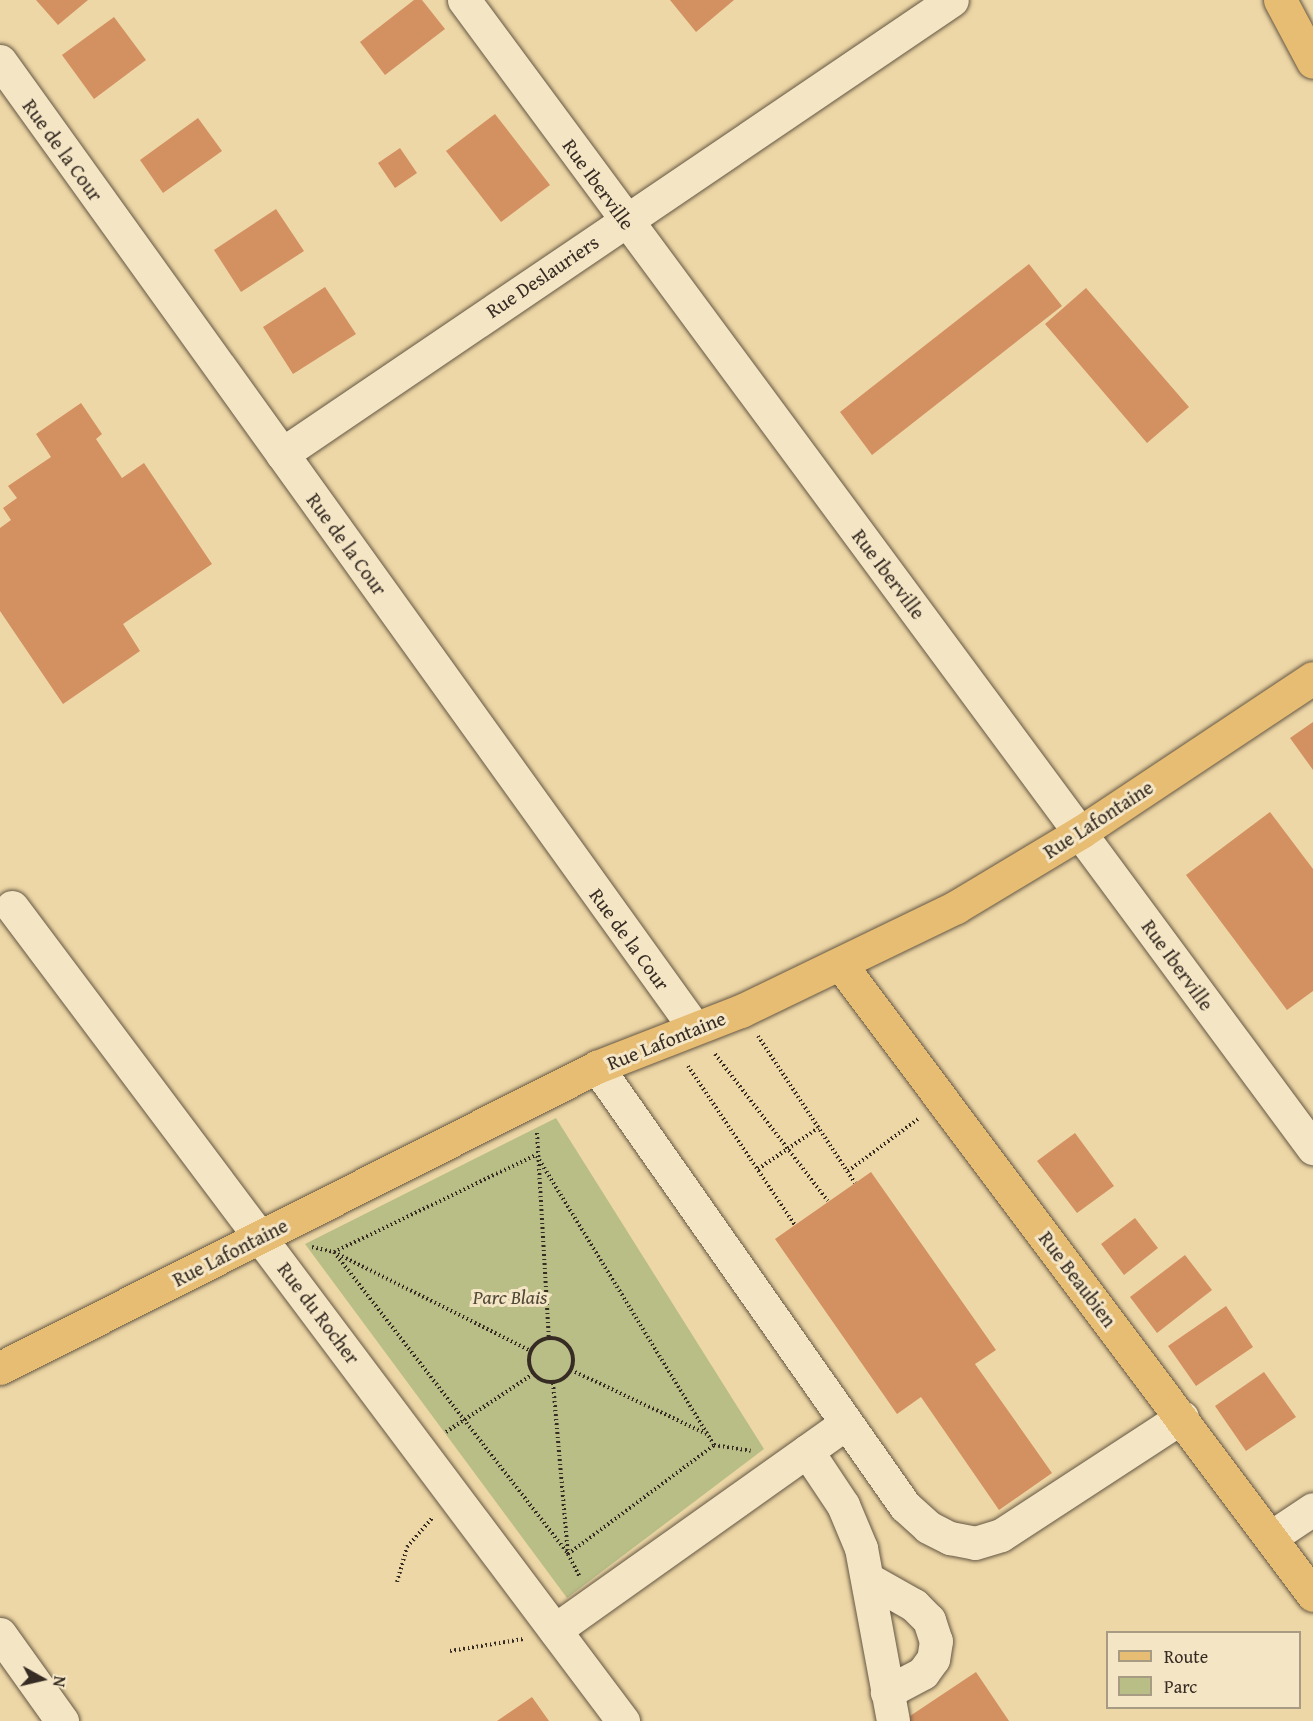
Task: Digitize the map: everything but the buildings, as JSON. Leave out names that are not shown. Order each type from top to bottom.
[{"type":"main road","points":[[1280,0],[1313,62]]},
{"type":"main road","name":"Rue Lafontaine","points":[[0,1368],[597,1067],[741,1011],[841,965],[956,907],[1081,832],[1313,678]]},
{"type":"main road","name":"Rue Beaubien","points":[[841,965],[1182,1417],[1313,1595]]},
{"type":"street","name":"Rue Iberville","points":[[464,0],[1313,1148]]},
{"type":"street","name":"Rue Deslauriers","points":[[282,454],[625,219],[952,0]]},
{"type":"street","name":"Rue de la Cour","points":[[0,61],[282,454],[681,1033]]},
{"type":"street","name":"Rue du Rocher","points":[[12,907],[623,1721]]},
{"type":"street","points":[[597,1067],[905,1506],[927,1527],[950,1538],[975,1543],[1001,1535],[1032,1517],[1182,1417]]},
{"type":"street","points":[[555,1630],[846,1423]]},
{"type":"street","points":[[807,1451],[843,1505],[861,1548],[890,1707]]},
{"type":"street","points":[[1271,1537],[1313,1509]]},
{"type":"street","points":[[868,1579],[914,1605],[929,1620],[936,1641],[933,1659],[923,1673],[890,1707]]},
{"type":"street","points":[[0,1634],[62,1721]]},
{"type":"path","points":[[741,1011],[855,1183]]},
{"type":"path","points":[[681,1033],[789,1148],[828,1201]]},
{"type":"path","points":[[681,1033],[758,1169],[795,1225]]},
{"type":"path","points":[[848,1171],[942,1100]]},
{"type":"path","points":[[758,1169],[818,1128]]},
{"type":"path","points":[[334,1252],[536,1155]]},
{"type":"path","points":[[536,1155],[549,1339]]},
{"type":"path","points":[[536,1155],[714,1445],[568,1554]]},
{"type":"path","points":[[334,1252],[531,1351]]},
{"type":"path","points":[[334,1252],[568,1554]]},
{"type":"path","points":[[558,1339],[570,1349],[573,1359],[571,1370],[553,1383],[533,1374],[529,1363],[531,1351],[537,1343],[558,1339]]},
{"type":"path","points":[[571,1370],[708,1435]]},
{"type":"path","points":[[420,1449],[533,1374]]},
{"type":"path","points":[[553,1383],[568,1554]]},
{"type":"path","points":[[397,1582],[407,1547],[425,1524],[456,1497]]},
{"type":"path","points":[[450,1651],[555,1630]]},
{"type":"green space","name":"Parc Blais","points":[[556,1118],[764,1449],[567,1598],[305,1244]]}]
